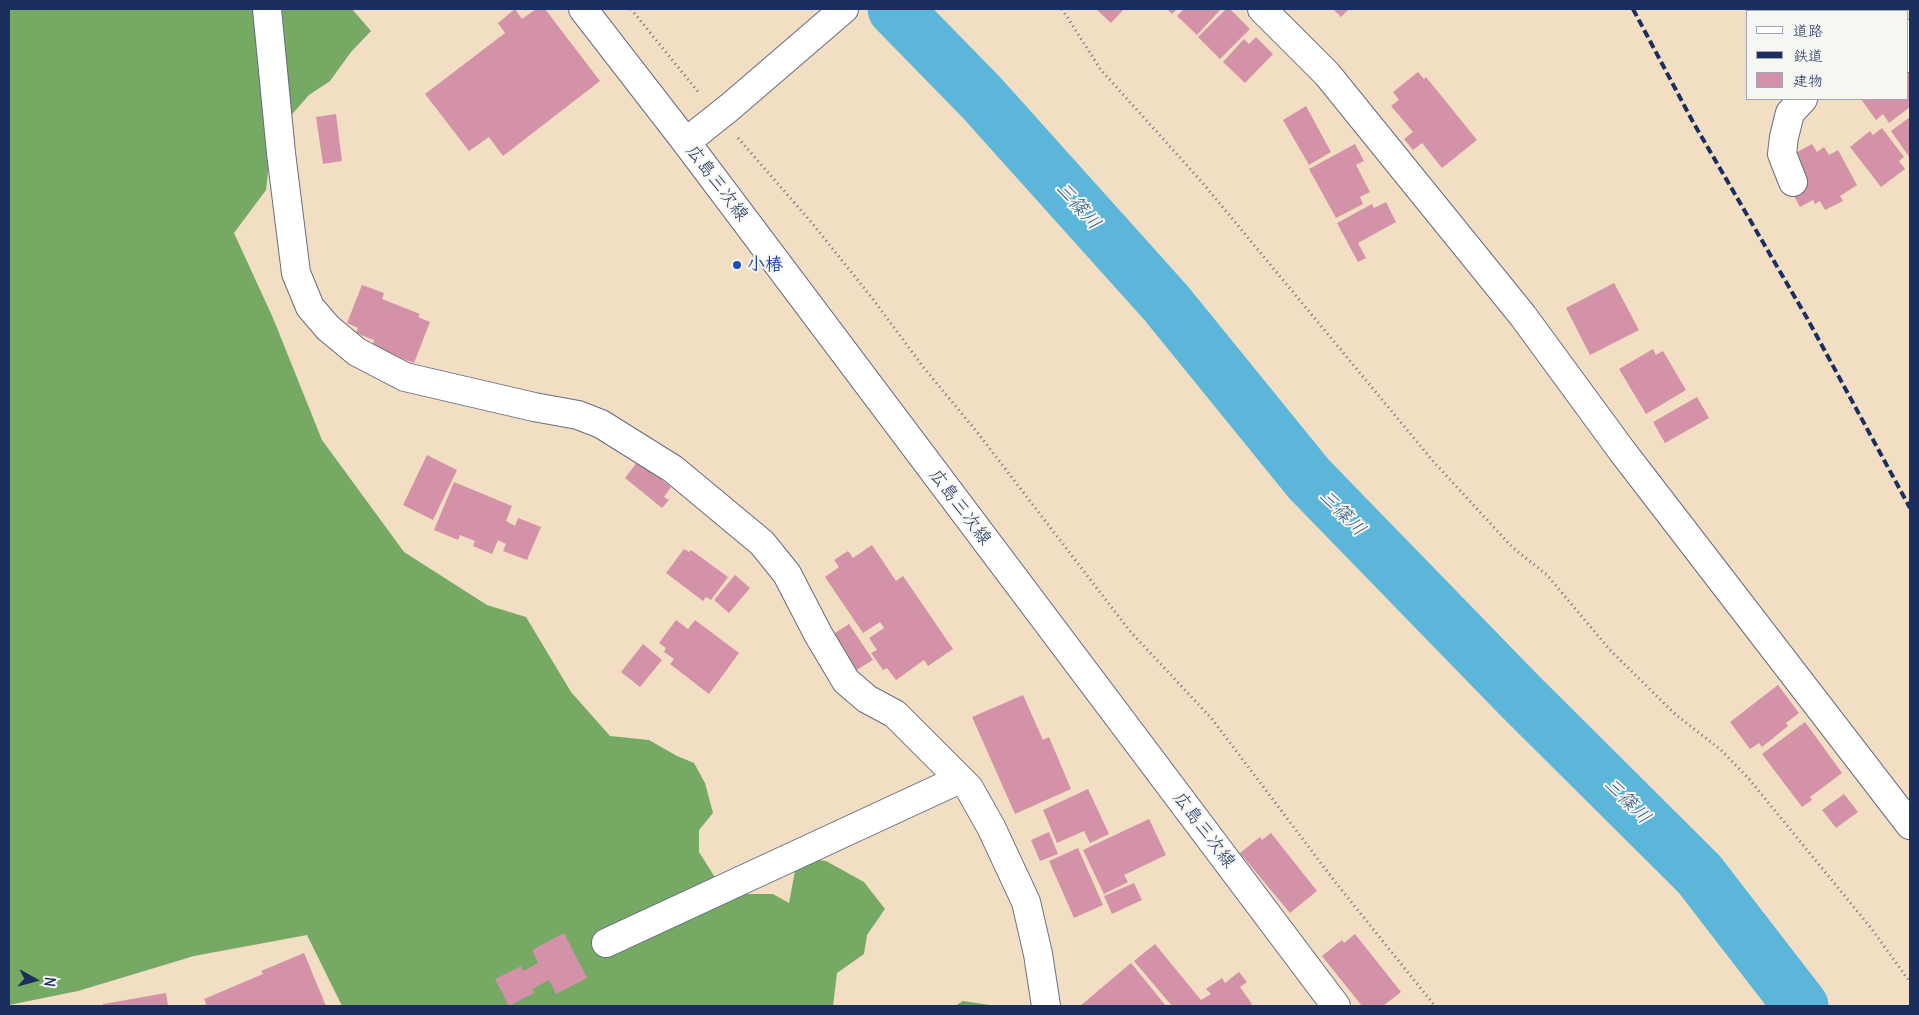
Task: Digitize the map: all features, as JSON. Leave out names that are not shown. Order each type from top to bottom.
[{"type":"street","points":[[267,9],[281,153],[296,273],[310,307],[328,328],[358,352],[405,377],[534,407],[578,415],[601,424],[673,469],[762,543],[787,574],[818,634],[846,681],[867,699],[894,714],[969,788],[991,827],[1026,902],[1038,954],[1046,1006]]},
{"type":"street","name":"広島三次線","points":[[583,9],[686,142],[1336,1006]]},
{"type":"street","points":[[686,142],[844,9]]},
{"type":"street","points":[[1262,9],[1327,74],[1523,316],[1622,451],[1910,825]]},
{"type":"street","points":[[1793,182],[1782,154],[1790,113],[1802,100]]},
{"type":"street","points":[[606,943],[960,779]]},
{"type":"path","points":[[631,9],[681,72],[724,111],[872,298],[924,368],[977,432],[1129,630],[1212,719],[1330,875],[1435,1006]]},
{"type":"path","points":[[1062,9],[1101,70],[1201,181],[1432,460],[1512,547],[1547,575],[1610,650],[1675,714],[1721,750],[1749,779],[1870,928],[1910,982]]},
{"type":"green space","points":[[9,9],[352,9],[371,31],[351,52],[330,81],[309,95],[272,137],[266,190],[234,233],[273,318],[322,440],[404,552],[487,605],[526,617],[571,692],[610,736],[649,740],[677,756],[694,763],[705,783],[713,813],[699,830],[699,852],[716,879],[744,894],[773,894],[789,903],[795,871],[813,859],[826,861],[864,882],[885,909],[867,935],[864,954],[837,973],[833,1006],[342,1006],[307,935],[194,956],[78,991],[9,1005]]},
{"type":"green space","points":[[963,1001],[996,1006],[955,1006]]},
{"type":"building","points":[[515,9],[522,19],[536,9],[545,9],[600,81],[503,156],[489,137],[469,151],[425,94],[505,33],[498,23]]},
{"type":"building","points":[[1096,9],[1124,9],[1111,23]]},
{"type":"building","points":[[1167,9],[1177,9],[1172,14]]},
{"type":"building","points":[[1184,9],[1221,9],[1197,35],[1177,16]]},
{"type":"building","points":[[1226,9],[1230,9],[1250,29],[1220,59],[1198,37]]},
{"type":"building","points":[[1333,9],[1349,9],[1341,17]]},
{"type":"building","points":[[1784,9],[1848,10],[1785,10]]},
{"type":"building","points":[[1256,37],[1273,54],[1245,83],[1223,62],[1244,39],[1249,44]]},
{"type":"building","points":[[1418,72],[1424,79],[1426,77],[1477,140],[1442,168],[1422,143],[1413,150],[1404,139],[1413,132],[1391,106],[1399,100],[1393,92]]},
{"type":"building","points":[[1909,74],[1910,107],[1889,123],[1883,114],[1876,120],[1862,100],[1909,100]]},
{"type":"building","points":[[1306,106],[1331,152],[1309,165],[1283,120]]},
{"type":"building","points":[[336,114],[342,161],[323,164],[316,117]]},
{"type":"building","points":[[1910,117],[1910,158],[1891,131]]},
{"type":"building","points":[[1882,128],[1904,157],[1899,161],[1905,169],[1881,187],[1850,147],[1870,131],[1873,135]]},
{"type":"building","points":[[1355,144],[1364,161],[1356,165],[1370,192],[1360,197],[1363,204],[1336,218],[1309,169]]},
{"type":"building","points":[[1812,144],[1817,152],[1824,147],[1829,155],[1838,150],[1857,185],[1840,196],[1843,201],[1825,210],[1820,201],[1815,204],[1813,200],[1800,207],[1792,192],[1790,156]]},
{"type":"building","points":[[1386,202],[1396,222],[1358,243],[1366,258],[1358,262],[1337,223],[1372,204],[1374,208]]},
{"type":"building","points":[[1614,283],[1639,330],[1590,355],[1566,308]]},
{"type":"building","points":[[362,285],[384,293],[382,299],[420,314],[418,317],[430,322],[414,363],[372,347],[374,340],[356,333],[358,328],[347,323]]},
{"type":"building","points":[[1653,349],[1656,355],[1663,351],[1686,390],[1646,414],[1619,369]]},
{"type":"building","points":[[1697,397],[1709,418],[1665,443],[1653,422]]},
{"type":"building","points":[[427,455],[457,470],[433,520],[403,505]]},
{"type":"building","points":[[638,461],[671,487],[664,497],[669,500],[662,508],[625,478]]},
{"type":"building","points":[[454,482],[512,506],[506,521],[515,526],[518,518],[541,527],[527,560],[503,551],[506,544],[498,540],[492,554],[473,546],[475,541],[460,535],[458,540],[434,530]]},
{"type":"building","points":[[872,545],[896,581],[903,576],[953,649],[928,666],[924,660],[896,680],[887,668],[883,670],[871,653],[877,650],[869,638],[884,628],[880,622],[863,633],[825,577],[839,567],[834,560],[848,551],[853,558]]},
{"type":"building","points":[[684,549],[689,552],[691,550],[728,577],[711,600],[706,597],[703,601],[666,573]]},
{"type":"building","points":[[735,575],[750,588],[729,613],[714,600]]},
{"type":"building","points":[[676,620],[688,629],[695,620],[739,653],[709,694],[670,664],[674,659],[664,652],[666,648],[659,643]]},
{"type":"building","points":[[849,624],[873,660],[855,671],[832,635]]},
{"type":"building","points":[[643,644],[662,660],[640,687],[621,672]]},
{"type":"building","points":[[1778,685],[1799,713],[1786,723],[1788,726],[1762,747],[1759,743],[1750,749],[1730,722]]},
{"type":"building","points":[[1023,695],[1043,740],[1049,737],[1071,789],[1015,814],[972,717]]},
{"type":"building","points":[[1805,722],[1842,773],[1810,797],[1812,800],[1802,807],[1762,754]]},
{"type":"building","points":[[1088,789],[1109,834],[1090,843],[1084,831],[1057,843],[1043,810]]},
{"type":"building","points":[[1844,794],[1858,812],[1836,828],[1822,810]]},
{"type":"building","points":[[1149,819],[1166,855],[1124,875],[1128,882],[1104,894],[1083,850]]},
{"type":"building","points":[[1049,832],[1058,854],[1040,861],[1031,840]]},
{"type":"building","points":[[1271,833],[1317,891],[1290,913],[1240,853],[1260,837],[1262,840]]},
{"type":"building","points":[[1078,848],[1103,905],[1074,918],[1049,861]]},
{"type":"building","points":[[1134,883],[1142,900],[1112,914],[1104,896]]},
{"type":"building","points":[[564,933],[587,978],[556,994],[549,980],[532,989],[534,993],[509,1006],[495,979],[521,966],[523,971],[538,963],[532,950]]},
{"type":"building","points":[[1355,934],[1401,992],[1383,1006],[1362,1006],[1322,956],[1342,940],[1344,943]]},
{"type":"building","points":[[1155,944],[1201,1000],[1211,994],[1206,989],[1222,978],[1225,983],[1239,972],[1247,982],[1240,987],[1252,1004],[1248,1006],[1172,1006],[1134,961]]},
{"type":"building","points":[[304,953],[326,1006],[207,1006],[204,999],[263,974],[261,971]]},
{"type":"building","points":[[1131,963],[1166,1006],[1080,1006]]},
{"type":"building","points":[[166,993],[168,1006],[103,1006],[103,1004]]},
{"type":"waterway","name":"三篠川","points":[[895,9],[981,97],[1166,303],[1309,479],[1520,696],[1699,874],[1801,1006]]},
{"type":"railway","points":[[1633,9],[1693,122],[1807,318],[1910,508]]},
{"type":"place","name":"小椿","points":[[737,265]]}]
